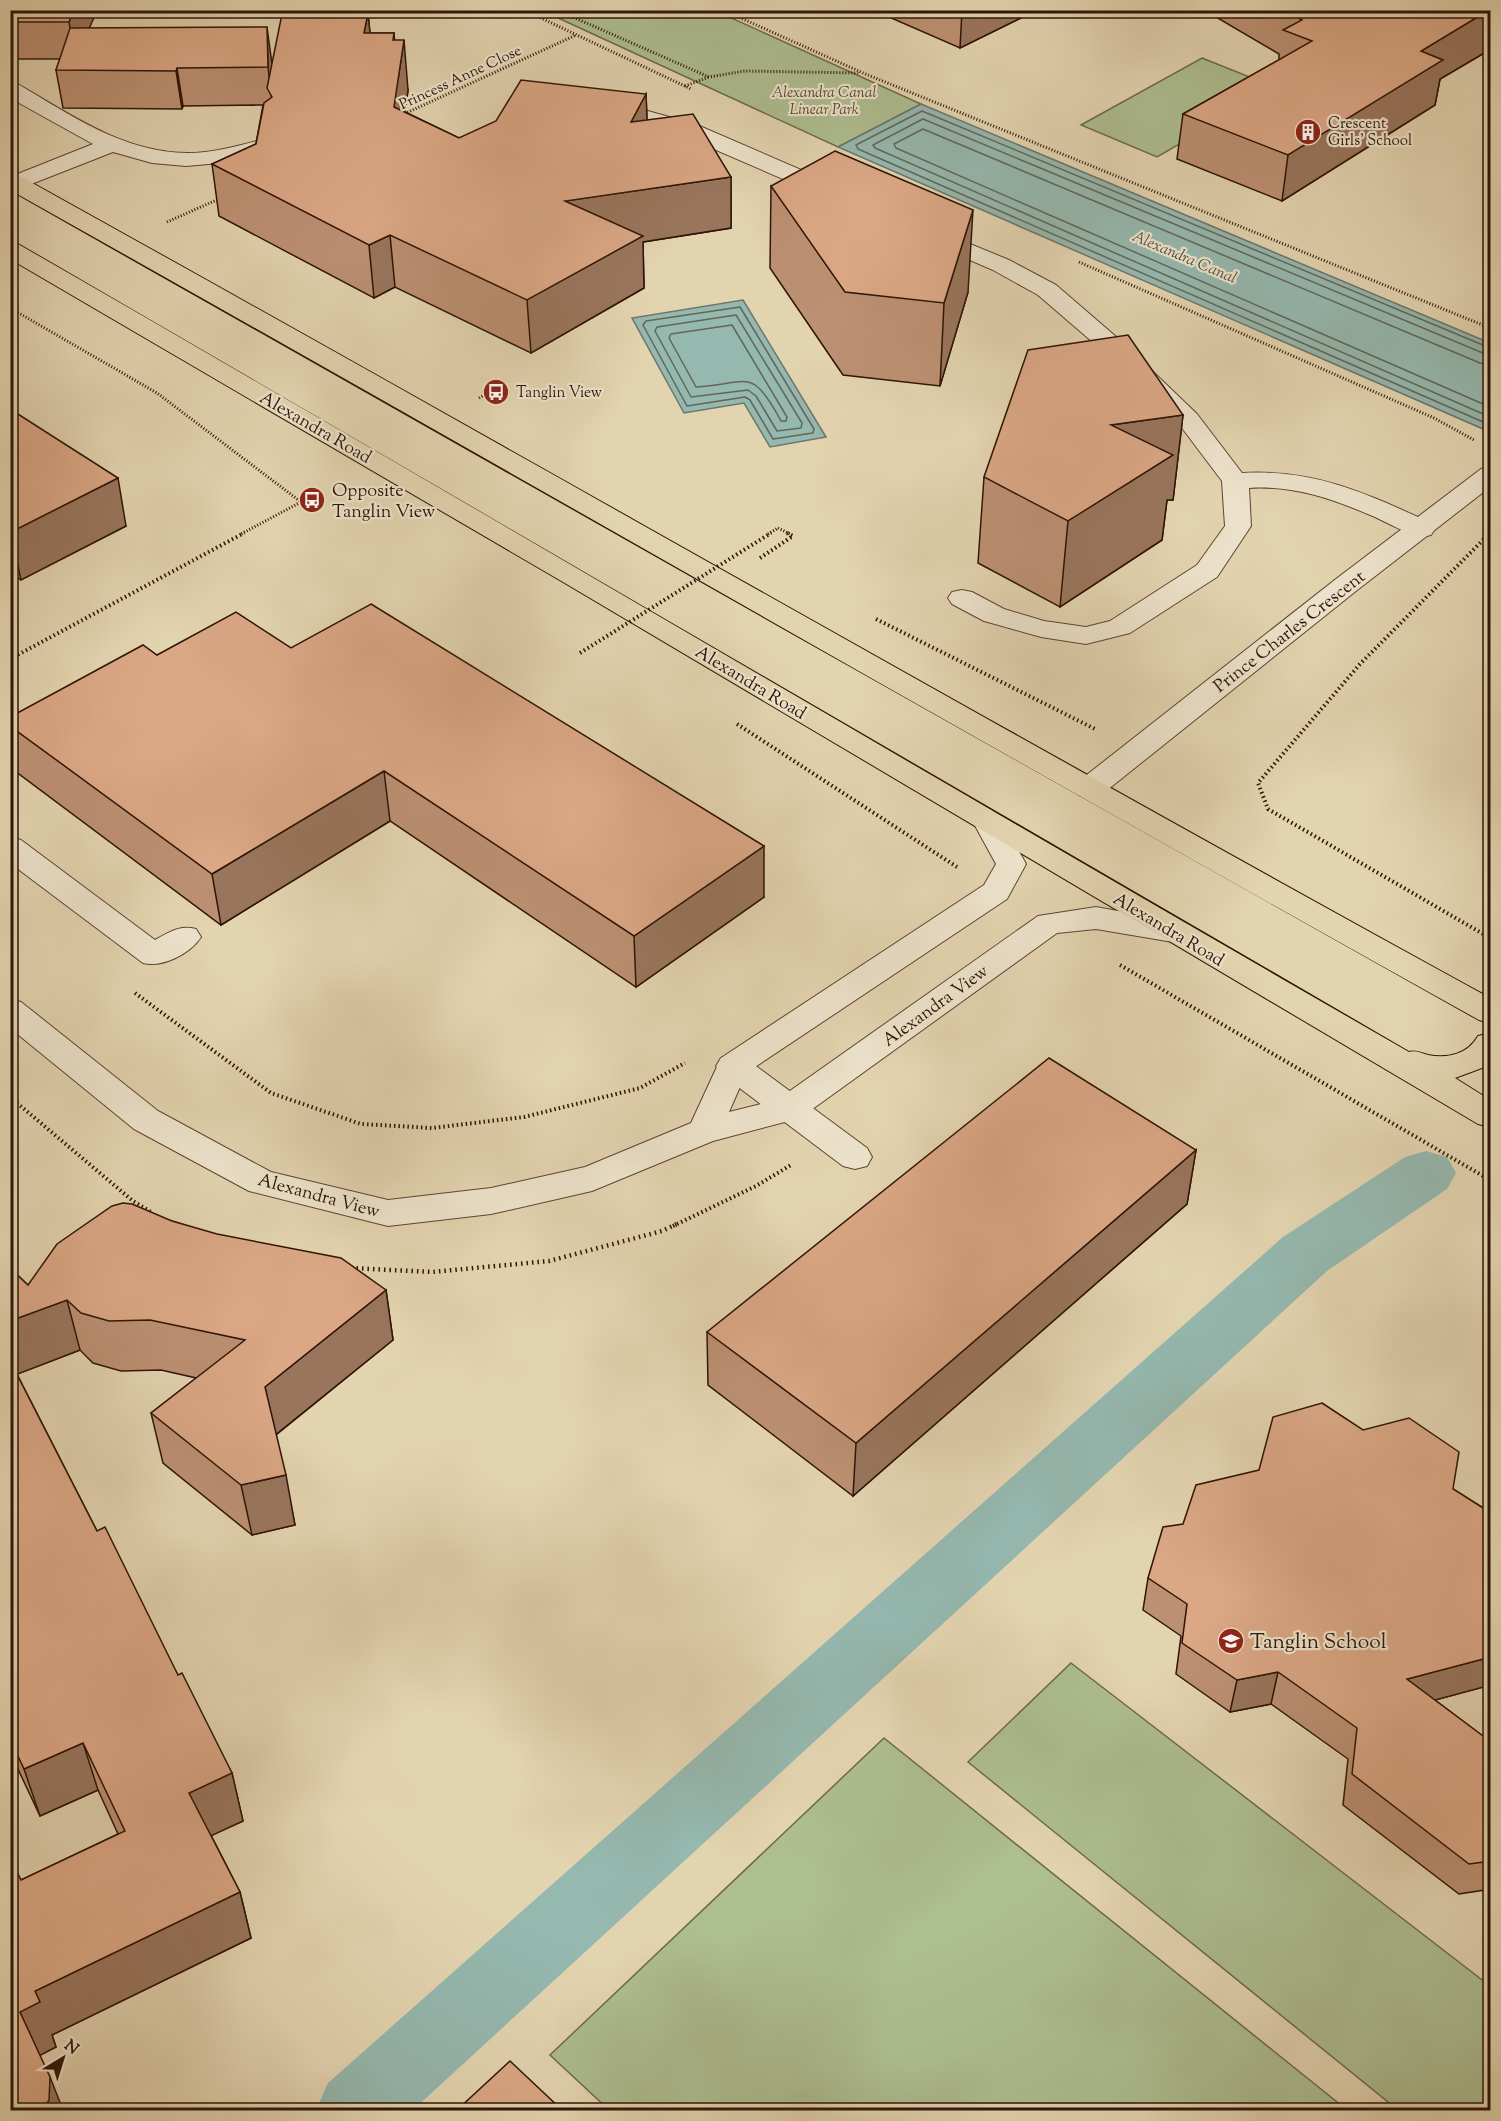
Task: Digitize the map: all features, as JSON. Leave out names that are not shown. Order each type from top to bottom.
[{"type":"main road","points":[[13,182],[1491,1012]]},
{"type":"main road","name":"Alexandra Road","points":[[10,249],[1491,1115]]},
{"type":"main road","points":[[1456,993],[1482,1019],[1491,1036]]},
{"type":"main road","points":[[1383,1050],[1429,1068],[1453,1069],[1487,1052],[1491,1044]]},
{"type":"street","points":[[10,89],[85,132],[141,154],[176,160],[224,156],[265,146]]},
{"type":"street","points":[[585,111],[644,117],[687,129],[860,204]]},
{"type":"street","points":[[13,182],[113,144]]},
{"type":"street","points":[[914,227],[1001,265],[1047,290],[1112,346],[1188,419],[1235,481],[1238,526],[1207,571],[1120,627],[1086,636],[1041,629],[994,615],[962,598]]},
{"type":"street","name":"Prince Charles Crescent","points":[[1090,788],[1491,475]]},
{"type":"street","points":[[1235,481],[1274,479],[1313,486],[1359,501],[1422,529]]},
{"type":"street","points":[[704,1131],[733,1066],[996,892],[1011,864],[988,822]]},
{"type":"street","points":[[10,847],[154,955],[185,936]]},
{"type":"street","name":"Alexandra View","points":[[10,1010],[146,1120],[261,1182],[388,1213],[491,1201],[592,1178],[704,1131],[788,1109],[1049,924],[1096,918],[1173,931]]},
{"type":"street","points":[[733,1066],[788,1109],[855,1156]]},
{"type":"path","points":[[557,10],[709,77]]},
{"type":"path","points":[[723,10],[863,74],[1491,328]]},
{"type":"path","name":"Princess Anne Close","points":[[402,115],[576,35]]},
{"type":"path","points":[[684,86],[709,77],[745,71],[863,74]]},
{"type":"path","points":[[123,243],[229,194]]},
{"type":"path","points":[[10,308],[157,393],[301,502],[10,659]]},
{"type":"path","points":[[580,653],[778,528],[793,536],[758,559],[768,564]]},
{"type":"path","points":[[1491,533],[1360,664],[1258,783],[1268,809],[1491,938]]},
{"type":"path","points":[[872,617],[1101,732]]},
{"type":"path","points":[[733,721],[962,870]]},
{"type":"path","points":[[1118,964],[1491,1180]]},
{"type":"path","points":[[126,987],[271,1093],[361,1124],[432,1128],[524,1118],[640,1089],[690,1061]]},
{"type":"green space","name":"Alexandra Canal Linear Park","points":[[543,11],[716,11],[921,104],[838,147]]},
{"type":"green space","points":[[1202,58],[1277,88],[1157,157],[1081,125]]},
{"type":"green space","points":[[1071,1663],[1490,1986],[1490,2110],[1398,2110],[968,1762]]},
{"type":"green space","points":[[884,1738],[1347,2110],[609,2110],[550,2055]]},
{"type":"water","name":"Alexandra Canal","points":[[921,104],[1490,343],[1490,432],[838,147]]},
{"type":"water","points":[[743,300],[826,437],[770,447],[744,403],[684,413],[632,318]]},
{"type":"building","points":[[10,10],[74,10],[69,22],[10,22]]},
{"type":"building","points":[[1286,10],[1489,10],[1421,51],[1443,60],[1288,155],[1183,114],[1312,41],[1283,30],[1302,20]]},
{"type":"building","points":[[368,13],[364,33],[394,33],[393,40],[404,40],[394,107],[459,138],[496,121],[521,80],[646,94],[631,122],[693,114],[731,177],[565,201],[643,236],[527,300],[390,235],[369,245],[212,164],[256,144],[264,103],[272,97],[267,88],[282,14]]},
{"type":"building","points":[[267,27],[268,67],[177,68],[176,71],[56,70],[70,28]]},
{"type":"building","points":[[835,151],[973,210],[944,303],[845,292],[771,186]]},
{"type":"building","points":[[1128,335],[1183,415],[1111,425],[1173,455],[1068,521],[984,477],[1028,350]]},
{"type":"building","points":[[10,409],[118,478],[11,532]]},
{"type":"building","points":[[371,604],[764,846],[634,936],[384,771],[212,874],[10,726],[10,717],[143,645],[157,655],[236,612],[291,648]]},
{"type":"building","points":[[1049,1058],[1196,1150],[856,1443],[707,1332]]},
{"type":"building","points":[[123,1203],[132,1204],[172,1221],[217,1234],[341,1258],[386,1290],[265,1387],[286,1475],[241,1485],[151,1413],[245,1340],[150,1320],[109,1321],[81,1313],[67,1300],[10,1321],[10,1268],[28,1285],[57,1244],[112,1206]]},
{"type":"building","points":[[10,1361],[97,1531],[105,1527],[178,1675],[182,1673],[232,1773],[189,1793],[240,1892],[35,1991],[40,2002],[20,2012],[50,2077],[49,2100],[43,2110],[10,2110],[10,1857],[21,1880],[125,1831],[83,1743],[24,1769],[10,1739],[10,1603],[14,1602],[10,1594]]},
{"type":"building","points":[[1322,1403],[1363,1430],[1409,1418],[1459,1452],[1453,1489],[1491,1513],[1491,1657],[1407,1679],[1491,1742],[1491,1861],[1469,1864],[1352,1774],[1357,1728],[1278,1672],[1237,1680],[1182,1643],[1187,1604],[1148,1578],[1163,1527],[1183,1524],[1196,1485],[1259,1470],[1273,1417]]},
{"type":"building","points":[[510,2061],[562,2110],[457,2110]]},
{"type":"waterway","points":[[356,2110],[1305,1254],[1426,1173]]},
{"type":"place","name":"Crescent Girls' School","points":[[1308,132]]},
{"type":"place","name":"Tanglin View","points":[[496,392]]},
{"type":"place","name":"Opposite Tanglin View","points":[[312,500]]},
{"type":"place","name":"Tanglin School","points":[[1231,1641]]}]
